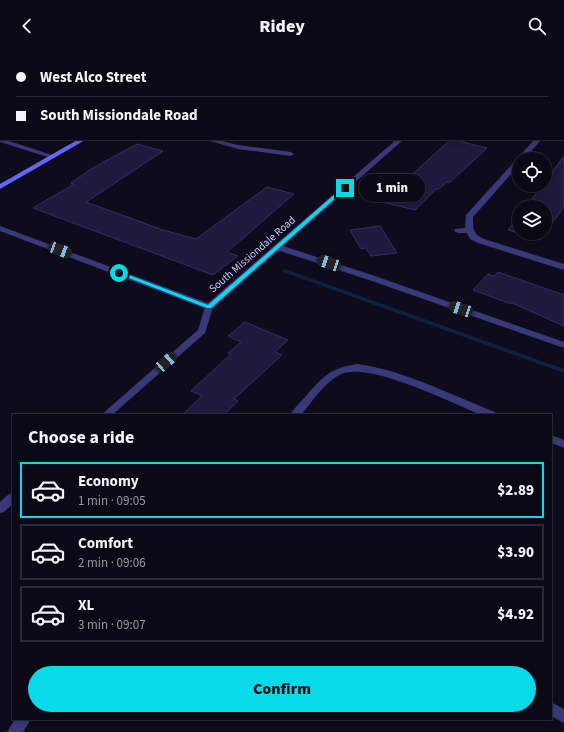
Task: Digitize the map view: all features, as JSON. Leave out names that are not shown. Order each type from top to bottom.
[{"type":"street","points":[[0,140],[53,157]]},
{"type":"street","points":[[1,186],[82,140]]},
{"type":"street","points":[[210,140],[238,147],[292,154]]},
{"type":"street","name":"South Missiondale Road","points":[[209,307],[400,140]]},
{"type":"street","points":[[527,152],[538,140]]},
{"type":"street","points":[[512,169],[469,217],[469,230],[473,237],[481,241],[564,267]]},
{"type":"street","points":[[0,228],[209,307],[202,331],[107,414]]},
{"type":"street","points":[[458,231],[469,230]]},
{"type":"street","points":[[277,247],[380,280],[564,345]]},
{"type":"street","points":[[296,414],[327,378],[336,371],[355,368],[377,370],[393,375],[490,414]]},
{"type":"street","points":[[552,439],[564,444]]},
{"type":"street","points":[[0,509],[12,498]]},
{"type":"street","points":[[552,710],[564,716]]},
{"type":"street","points":[[14,732],[23,720]]},
{"type":"building","points":[[450,140],[487,148],[449,183],[447,182],[439,189],[436,189],[415,210],[382,202]]},
{"type":"building","points":[[137,144],[163,151],[86,202],[163,230],[196,239],[267,187],[294,194],[227,252],[238,256],[213,275],[33,208],[74,184],[71,183],[91,169]]},
{"type":"building","points":[[564,156],[564,207],[552,223],[552,200],[531,200],[537,192],[552,192],[552,172]]},
{"type":"building","points":[[512,225],[512,231],[508,230]]},
{"type":"building","points":[[380,226],[397,253],[371,256],[366,248],[361,249],[350,230]]},
{"type":"building","points":[[498,272],[564,295],[564,326],[512,303],[511,304],[473,290],[488,274],[494,276]]},
{"type":"building","points":[[245,322],[288,340],[275,352],[282,355],[234,399],[238,401],[225,414],[183,414],[202,396],[191,391],[231,354],[228,353],[241,342],[228,336]]},
{"type":"waterway","points":[[285,271],[564,371]]},
{"type":"route","points":[[119,273],[209,307],[345,188]]}]
